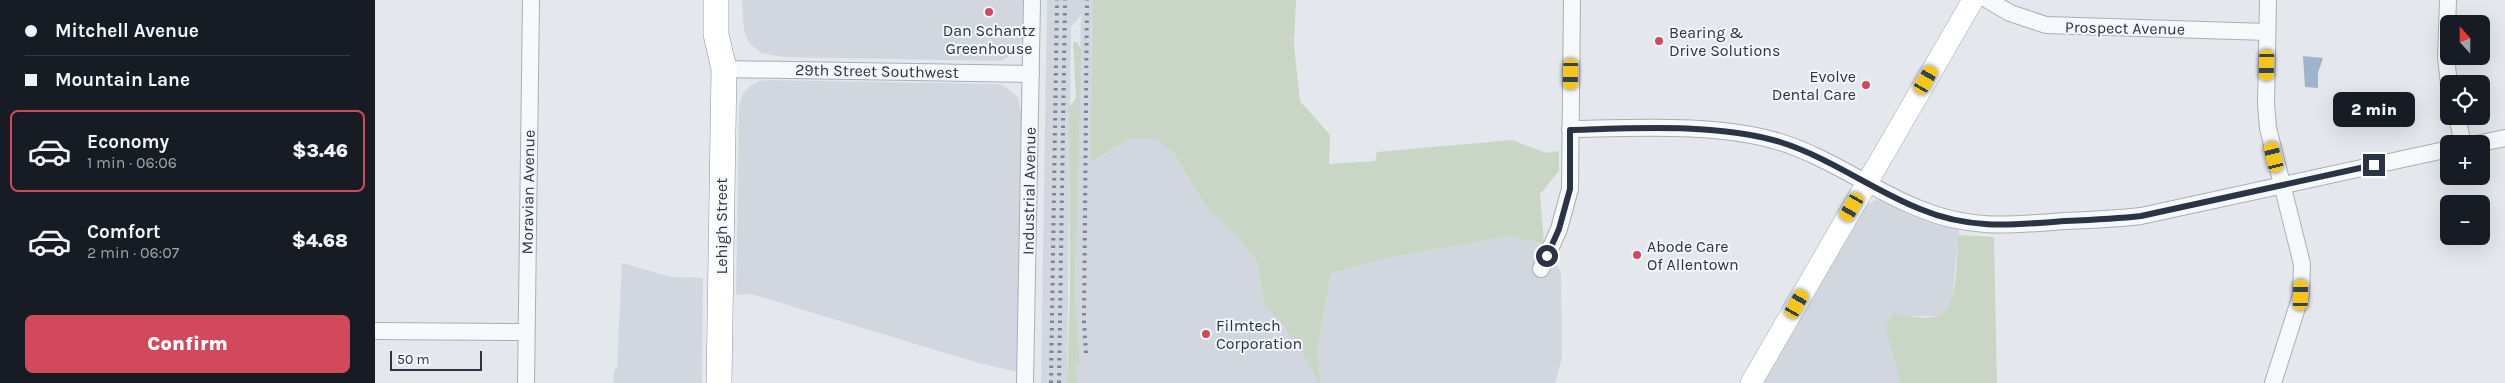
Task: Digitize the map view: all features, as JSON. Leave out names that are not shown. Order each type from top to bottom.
[{"type":"highway","name":"Lehigh Street","points":[[716,0],[716,34],[723,69],[719,383]]},
{"type":"highway","name":"Lehigh Street","points":[[723,69],[732,44],[733,0]]},
{"type":"main road","points":[[1751,383],[1973,0]]},
{"type":"street","name":"Moravian Avenue","points":[[526,383],[531,0]]},
{"type":"street","name":"Industrial Avenue","points":[[1025,383],[1032,0]]},
{"type":"street","points":[[1541,269],[1559,229],[1570,189],[1572,0]]},
{"type":"street","name":"Prospect Avenue","points":[[1988,0],[2010,13],[2047,25],[2267,32]]},
{"type":"street","points":[[2268,0],[2267,120],[2281,184],[2300,248],[2302,264],[2301,295],[2273,383]]},
{"type":"street","points":[[2448,0],[2446,57],[2448,75]]},
{"type":"street","name":"29th Street Southwest","points":[[723,69],[1031,74]]},
{"type":"street","points":[[1570,130],[1695,130],[1748,135],[1779,142],[1809,152],[1935,215],[1976,225],[1995,226],[2112,220],[2141,216],[2281,184],[2440,152]]},
{"type":"street","points":[[2490,141],[2505,138]]},
{"type":"street","points":[[375,331],[526,332]]},
{"type":"shaded area","points":[[742,0],[1023,0],[1022,40],[1016,52],[1001,61],[784,57],[761,53],[749,43],[744,31]]},
{"type":"shaded area","points":[[1047,0],[1093,0],[1091,163],[1129,139],[1155,139],[1173,152],[1207,208],[1240,240],[1257,262],[1264,306],[1283,325],[1305,358],[1318,383],[1078,383],[1076,367],[1080,362],[1075,297],[1081,15],[1071,27],[1067,383],[1041,383]]},
{"type":"shaded area","points":[[759,81],[995,84],[1003,85],[1018,97],[1021,113],[1018,372],[975,362],[751,294],[736,295],[739,105],[743,94],[749,87]]},
{"type":"shaded area","points":[[1876,200],[1888,202],[1906,214],[1928,222],[1959,230],[1952,300],[1944,313],[1936,316],[1909,316],[1894,313],[1885,327],[1900,383],[1763,383],[1862,212],[1867,205]]},
{"type":"shaded area","points":[[1509,236],[1544,244],[1561,272],[1562,358],[1555,383],[1320,383],[1318,348],[1331,273],[1392,257]]},
{"type":"shaded area","points":[[622,263],[671,277],[703,278],[702,383],[613,383],[614,370],[617,368]]},
{"type":"green space","points":[[1093,0],[1296,0],[1294,46],[1300,101],[1330,135],[1329,164],[1375,161],[1377,152],[1512,140],[1547,153],[1559,151],[1559,171],[1540,194],[1544,244],[1509,236],[1392,257],[1331,273],[1318,348],[1320,383],[1318,383],[1305,358],[1283,325],[1264,306],[1257,262],[1240,240],[1207,208],[1173,152],[1155,139],[1129,139],[1090,163]]},
{"type":"green space","points":[[1073,42],[1077,42],[1081,49],[1075,297],[1080,362],[1076,367],[1078,383],[1067,383],[1070,289],[1069,108],[1076,98]]},
{"type":"green space","points":[[1958,235],[1994,237],[1997,383],[1900,383],[1885,327],[1894,313],[1926,318],[1938,316],[1948,307],[1952,299],[1956,277]]},
{"type":"water","points":[[2303,56],[2323,58],[2318,73],[2318,88],[2305,87]]},
{"type":"railway","points":[[1051,383],[1057,0]]},
{"type":"railway","points":[[1059,383],[1065,0]]},
{"type":"railway","points":[[1086,353],[1084,321],[1087,0]]},
{"type":"place","name":"Dan Schantz Greenhouse","points":[[989,12]]},
{"type":"place","name":"Bearing & Drive Solutions","points":[[1659,41]]},
{"type":"place","name":"Evolve Dental Care","points":[[1866,85]]},
{"type":"place","name":"Abode Care Of Allentown","points":[[1637,255]]},
{"type":"place","name":"Filmtech Corporation","points":[[1206,334]]},
{"type":"route","points":[[1547,256],[1559,229],[1570,189],[1570,130],[1716,131],[1748,135],[1779,142],[1829,161],[1917,208],[1958,221],[1976,225],[1995,226],[2112,220],[2141,216],[2374,165]]}]
